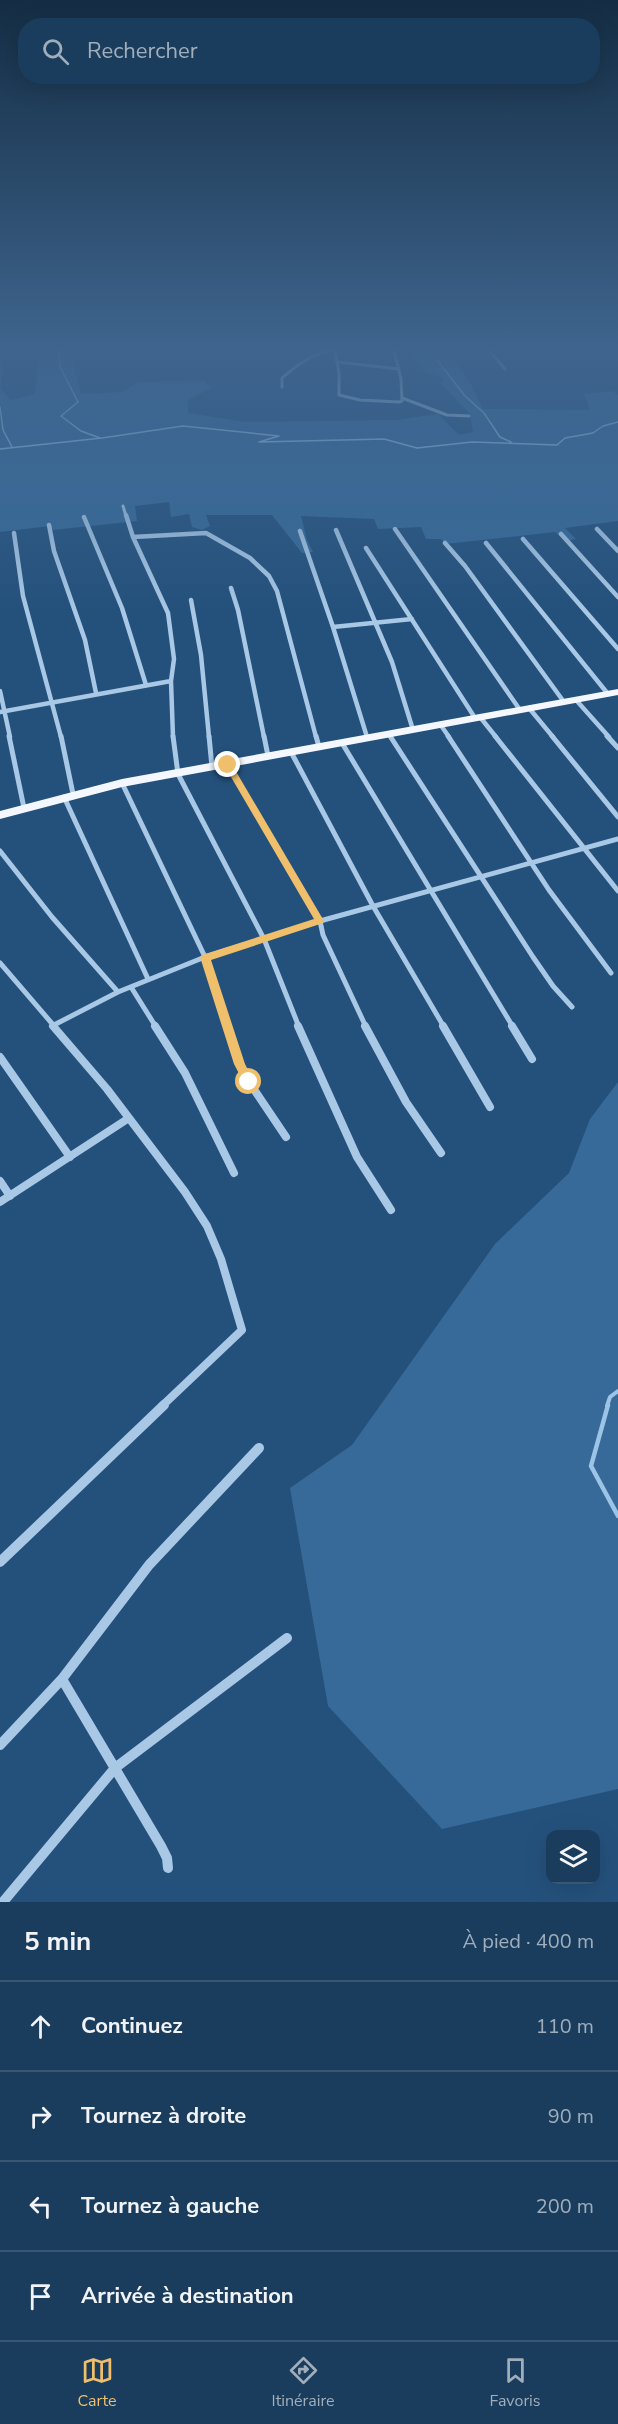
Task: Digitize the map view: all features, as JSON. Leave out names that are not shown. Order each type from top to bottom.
[{"type":"highway","points":[[0,815],[122,783],[613,693]]},
{"type":"street","points":[[123,506],[133,537],[168,613],[174,659],[171,681],[174,755],[178,774],[264,939],[308,1051],[357,1157],[391,1210]]},
{"type":"street","points":[[84,517],[123,608],[146,685]]},
{"type":"street","points":[[49,525],[54,551],[85,640],[96,693]]},
{"type":"street","points":[[395,529],[524,709],[618,817]]},
{"type":"street","points":[[597,529],[618,551]]},
{"type":"street","points":[[300,531],[333,627],[367,738]]},
{"type":"street","points":[[336,531],[392,662],[413,730]]},
{"type":"street","points":[[14,532],[15,561],[23,599],[53,702],[69,796],[148,979]]},
{"type":"street","points":[[133,537],[206,533],[250,558],[266,572],[277,591],[320,747]]},
{"type":"street","points":[[561,534],[618,597]]},
{"type":"street","points":[[523,539],[618,649]]},
{"type":"street","points":[[445,543],[570,701],[618,748]]},
{"type":"street","points":[[486,543],[613,693]]},
{"type":"street","points":[[366,548],[478,718],[586,847],[618,891]]},
{"type":"street","points":[[231,588],[238,610],[268,756]]},
{"type":"street","points":[[191,600],[201,655],[212,767]]},
{"type":"street","points":[[333,627],[412,618]]},
{"type":"street","points":[[2,712],[171,681]]},
{"type":"street","points":[[0,691],[2,712],[24,808]]},
{"type":"street","points":[[440,724],[549,890],[611,973]]},
{"type":"street","points":[[389,734],[533,957],[553,986],[572,1006]]},
{"type":"street","points":[[342,743],[532,1059]]},
{"type":"street","points":[[291,752],[373,906],[490,1107]]},
{"type":"street","points":[[228,765],[320,921],[323,935],[396,1085],[420,1127],[441,1153]]},
{"type":"street","points":[[122,783],[205,957],[240,1064],[285,1137]]},
{"type":"street","points":[[52,1026],[118,992],[205,957],[481,875],[618,839]]},
{"type":"street","points":[[0,851],[52,917],[118,992]]},
{"type":"street","points":[[0,963],[129,1118],[185,1192],[207,1226],[230,1284],[242,1330],[0,1562]]},
{"type":"street","points":[[131,987],[185,1073],[234,1173]]},
{"type":"street","points":[[0,1057],[70,1157]]},
{"type":"street","points":[[0,1202],[129,1118]]},
{"type":"street","points":[[0,1181],[10,1196]]},
{"type":"street","points":[[0,1745],[62,1679],[149,1565],[259,1448]]},
{"type":"street","points":[[3,1902],[116,1768],[287,1638]]},
{"type":"street","points":[[62,1679],[167,1858],[168,1868]]},
{"type":"shaded area","points":[[0,435],[618,435],[618,521],[565,528],[576,539],[566,541],[555,532],[445,544],[441,539],[426,539],[421,527],[378,529],[374,519],[301,516],[307,540],[313,552],[302,553],[272,515],[206,515],[210,526],[202,530],[192,527],[189,514],[171,517],[169,502],[135,506],[137,521],[53,530],[50,526],[0,532]]},
{"type":"shaded area","points":[[618,1082],[618,1789],[442,1829],[328,1706],[290,1488],[352,1445],[495,1244],[569,1173],[590,1119]]},
{"type":"waterway","points":[[6,435],[12,447]]},
{"type":"waterway","points":[[91,435],[100,438]]},
{"type":"waterway","points":[[0,449],[124,435]]},
{"type":"waterway","points":[[267,435],[279,436],[259,442],[384,439],[417,448],[472,442],[557,445],[565,438],[583,435]]},
{"type":"waterway","points":[[499,435],[511,442]]},
{"type":"waterway","points":[[607,1406],[610,1397],[618,1391]]},
{"type":"waterway","points":[[608,1405],[591,1466],[618,1516]]},
{"type":"route","points":[[228,765],[320,921],[205,957],[240,1064],[249,1082]]}]
